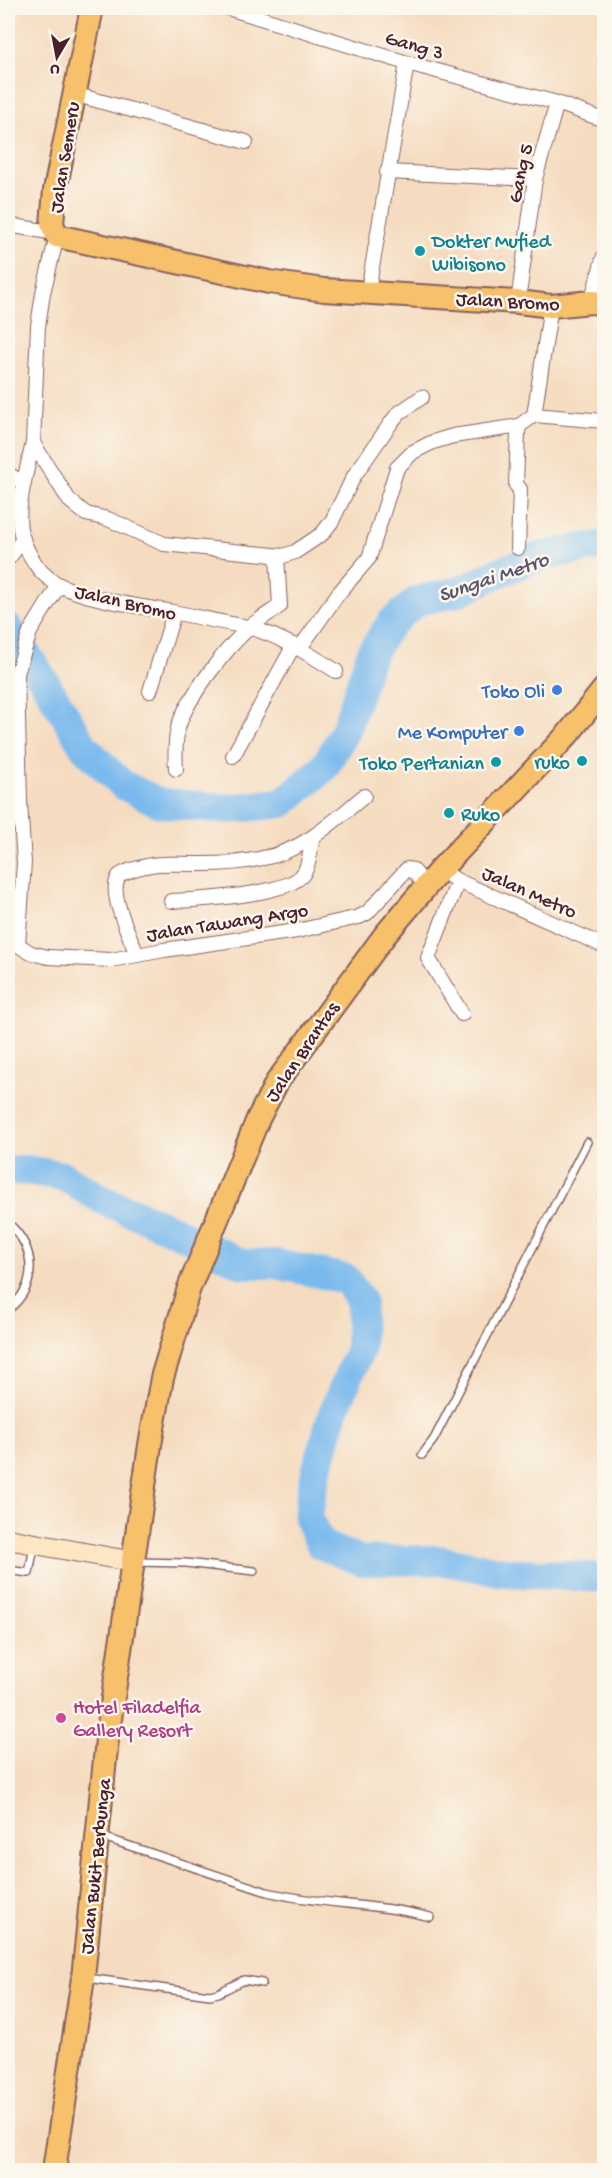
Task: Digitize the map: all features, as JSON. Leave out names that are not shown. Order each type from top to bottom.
[{"type":"main road","name":"Jalan Semeru","points":[[56,235],[52,209],[92,8]]},
{"type":"main road","name":"Jalan Bromo","points":[[56,235],[269,282],[324,290],[368,291],[551,306],[598,303]]},
{"type":"main road","name":"Jalan Brantas","points":[[134,1562],[162,1378],[189,1288],[267,1099],[277,1082],[385,935],[441,879],[568,734],[601,700]]},
{"type":"main road","points":[[8,1539],[134,1562]]},
{"type":"main road","name":"Jalan Bukit Berbunga","points":[[54,2170],[83,1978],[107,1739],[134,1562]]},
{"type":"street","name":"Gang 3","points":[[228,8],[407,63],[557,103]]},
{"type":"street","points":[[368,291],[407,63]]},
{"type":"street","points":[[74,94],[246,142]]},
{"type":"street","points":[[557,103],[604,120]]},
{"type":"street","name":"Gang 5","points":[[518,302],[535,179],[557,103]]},
{"type":"street","points":[[387,172],[535,179]]},
{"type":"street","points":[[8,225],[56,235],[38,326],[33,443],[13,518],[38,567],[47,578],[58,585]]},
{"type":"street","points":[[598,303],[604,256]]},
{"type":"street","points":[[534,415],[551,306]]},
{"type":"street","points":[[33,443],[69,500],[86,514],[108,519],[164,544],[277,557],[296,552],[322,534],[332,521],[354,476],[393,420],[422,397]]},
{"type":"street","points":[[233,756],[297,646],[369,558],[397,468],[413,452],[433,442],[453,436],[519,426],[534,415],[604,421]]},
{"type":"street","points":[[518,548],[520,489],[516,485],[516,450],[519,426]]},
{"type":"street","points":[[8,474],[24,483]]},
{"type":"street","points":[[8,559],[23,539]]},
{"type":"street","points":[[176,769],[175,746],[183,713],[218,662],[249,627],[280,606],[277,557]]},
{"type":"street","name":"Jalan Bromo","points":[[13,944],[24,863],[16,700],[17,673],[30,632],[58,585],[101,599],[249,627],[297,646],[336,671]]},
{"type":"street","points":[[150,691],[174,613]]},
{"type":"street","points":[[137,955],[116,898],[116,883],[123,874],[147,864],[202,864],[265,858],[294,848],[313,837],[364,796]]},
{"type":"street","points":[[8,828],[22,830]]},
{"type":"street","points":[[171,901],[244,894],[294,882],[306,869],[313,837]]},
{"type":"street","name":"Jalan Tawang Argo","points":[[13,944],[31,953],[65,959],[111,960],[297,931],[359,917],[367,913],[407,869],[441,879]]},
{"type":"street","points":[[441,879],[428,958],[462,1014]]},
{"type":"street","name":"Jalan Metro","points":[[441,879],[604,946]]},
{"type":"lane","points":[[422,1455],[434,1439],[587,1142]]},
{"type":"lane","points":[[8,1223],[19,1233],[28,1249],[31,1268],[27,1286],[17,1303],[8,1310]]},
{"type":"lane","points":[[8,1570],[29,1573],[35,1544]]},
{"type":"lane","points":[[134,1562],[186,1563],[254,1571]]},
{"type":"lane","points":[[98,1835],[267,1892],[293,1898],[407,1911],[430,1917]]},
{"type":"lane","points":[[83,1978],[210,1995],[243,1980],[262,1983]]},
{"type":"waterway","name":"Sungai Metro","points":[[8,628],[43,679],[85,748],[123,785],[160,803],[227,809],[282,803],[324,768],[346,729],[371,653],[391,623],[417,601],[458,592],[497,573],[539,557],[604,546]]},
{"type":"waterway","points":[[8,1171],[26,1170],[63,1176],[103,1200],[169,1228],[243,1264],[277,1264],[346,1279],[361,1301],[360,1349],[333,1413],[312,1487],[308,1518],[321,1545],[362,1561],[439,1560],[504,1572],[604,1578]]},
{"type":"place","name":"Dokter Mufied Wibisono","points":[[420,251]]},
{"type":"place","name":"Toko Oli","points":[[557,690]]},
{"type":"place","name":"Me Komputer","points":[[519,731]]},
{"type":"place","name":"ruko","points":[[582,761]]},
{"type":"place","name":"Toko Pertanian","points":[[496,762]]},
{"type":"place","name":"Ruko","points":[[449,813]]},
{"type":"place","name":"Hotel Filadelfia Gallery Resort","points":[[61,1718]]}]
